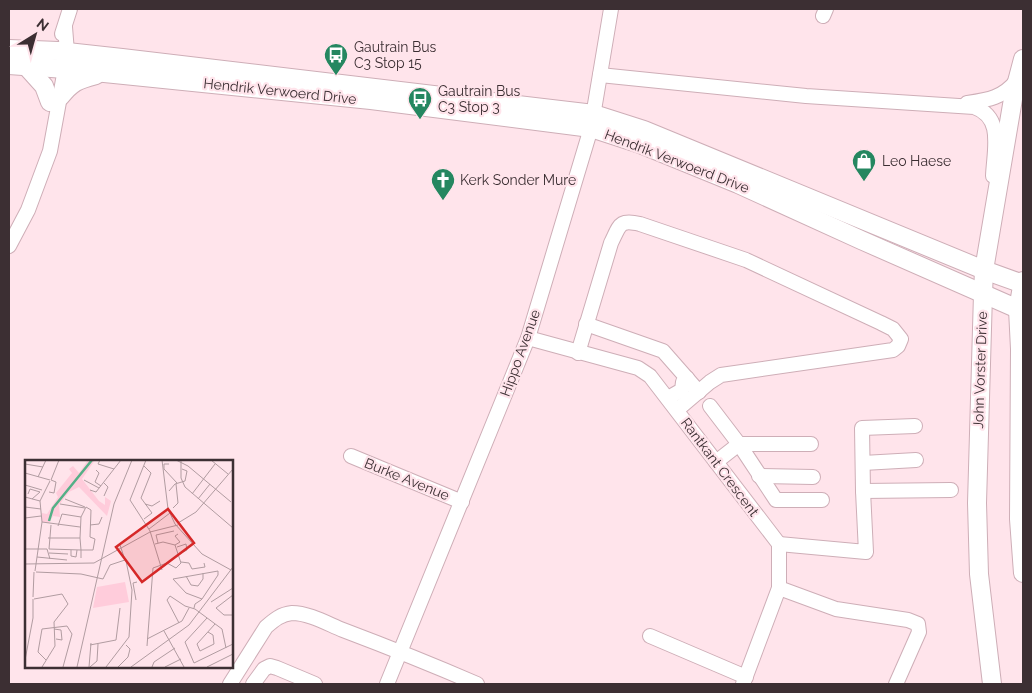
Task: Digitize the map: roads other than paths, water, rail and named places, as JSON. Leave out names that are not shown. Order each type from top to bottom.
[{"type":"main road","name":"Hendrik Verwoerd Drive","points":[[9,49],[61,60],[106,73],[592,121],[640,144],[738,184],[983,294],[1021,309]]},
{"type":"main road","name":"John Vorster Drive","points":[[992,684],[979,574],[977,503],[984,270],[1017,80],[1023,59]]},
{"type":"main road","name":"Hendrik Verwoerd Drive","points":[[17,66],[61,60],[592,121],[662,137],[984,270],[1023,283]]},
{"type":"main road","points":[[17,66],[44,86],[55,99],[70,84],[77,80],[106,73]]},
{"type":"main road","points":[[1023,283],[1021,309],[1019,519],[1023,573]]},
{"type":"street","points":[[9,227],[32,178],[40,154],[55,99],[65,27],[70,9]]},
{"type":"street","name":"Hippo Avenue","points":[[387,684],[528,338],[592,121],[610,9]]},
{"type":"street","points":[[600,75],[806,96],[959,105],[980,109],[986,112],[994,125],[992,225]]},
{"type":"street","points":[[959,105],[1000,96],[1017,80]]},
{"type":"street","points":[[9,246],[28,210],[45,168],[54,131],[55,99]]},
{"type":"street","points":[[578,353],[611,242],[622,223],[627,222],[640,224],[746,260],[893,329],[901,339],[898,346],[893,350],[721,375],[677,410]]},
{"type":"street","points":[[586,324],[663,351],[699,392]]},
{"type":"street","name":"Rantkant Crescent","points":[[528,338],[638,368],[650,376],[779,544]]},
{"type":"street","points":[[668,398],[682,390],[682,382],[687,378]]},
{"type":"street","points":[[710,406],[739,444],[776,500],[822,500]]},
{"type":"street","points":[[650,636],[744,681],[779,588],[779,544],[866,552],[862,428],[915,426]]},
{"type":"street","points":[[716,462],[739,444],[811,444]]},
{"type":"street","name":"Burke Avenue","points":[[351,456],[462,502]]},
{"type":"street","points":[[863,463],[916,460]]},
{"type":"street","points":[[759,476],[813,477]]},
{"type":"street","points":[[863,491],[951,490]]},
{"type":"street","points":[[779,588],[836,609],[908,620],[916,623],[919,626],[919,632],[896,684]]},
{"type":"street","points":[[230,684],[266,627],[284,615],[294,613],[306,615],[400,651],[478,684]]},
{"type":"street","points":[[253,684],[264,669],[270,666],[315,684]]},
{"type":"place","name":"Gautrain Bus C3 Stop 15","points":[[336,76]]},
{"type":"place","name":"Gautrain Bus C3 Stop 3","points":[[420,120]]},
{"type":"place","name":"Leo Haese","points":[[864,182]]},
{"type":"place","name":"Kerk Sonder Mure","points":[[443,201]]}]
